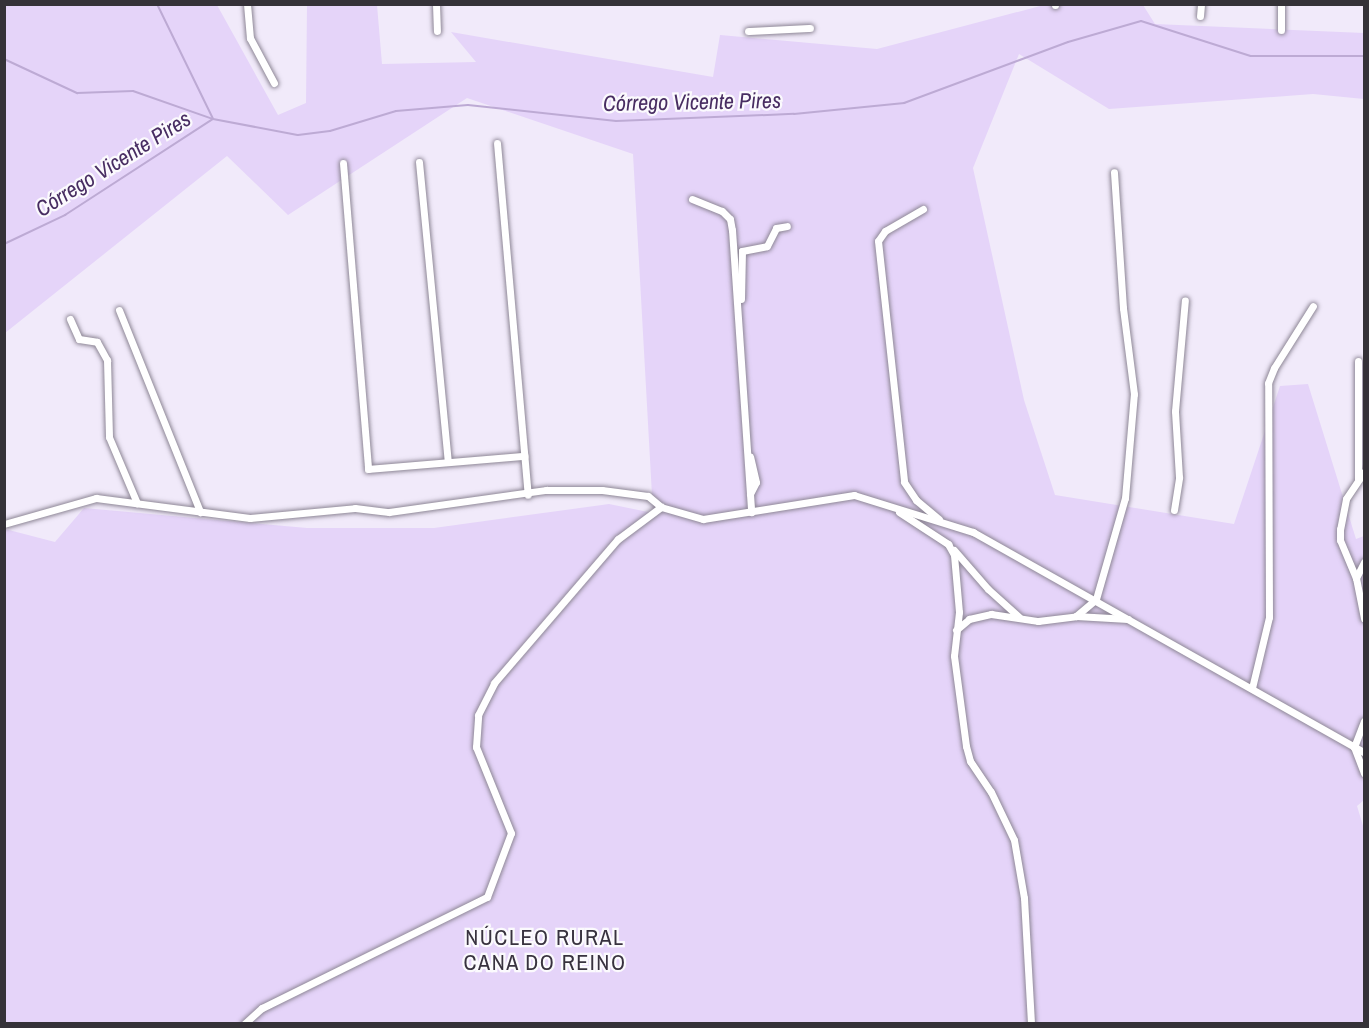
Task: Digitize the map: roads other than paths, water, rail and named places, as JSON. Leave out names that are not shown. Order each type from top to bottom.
[{"type":"street","points":[[247,4],[250,38],[274,83]]},
{"type":"street","points":[[436,4],[437,32]]},
{"type":"street","points":[[1200,16],[1201,4]]},
{"type":"street","points":[[1281,4],[1281,30]]},
{"type":"street","points":[[748,32],[810,28]]},
{"type":"street","points":[[496,143],[528,495]]},
{"type":"street","points":[[419,162],[448,462]]},
{"type":"street","points":[[343,163],[368,470],[524,456]]},
{"type":"street","points":[[1076,616],[1096,599],[1125,498],[1134,394],[1123,308],[1114,172]]},
{"type":"street","points":[[692,199],[722,211],[730,219],[751,512]]},
{"type":"street","points":[[923,209],[885,231],[878,241],[904,482],[916,500],[940,520]]},
{"type":"street","points":[[750,494],[756,482],[751,459],[739,256],[746,248],[767,246],[776,228],[787,226]]},
{"type":"street","points":[[1174,510],[1179,477],[1175,411],[1185,300]]},
{"type":"street","points":[[1252,688],[1269,617],[1268,383],[1274,368],[1313,306]]},
{"type":"street","points":[[119,310],[200,512]]},
{"type":"street","points":[[70,319],[79,339],[98,342],[107,360],[109,437],[137,503]]},
{"type":"street","points":[[1358,361],[1358,480]]},
{"type":"street","points":[[1365,472],[1346,499],[1340,529],[1340,540],[1356,578],[1365,618]]},
{"type":"street","points":[[4,524],[96,498],[250,518],[355,508],[389,512],[528,495],[602,490],[648,496],[661,507],[702,519],[854,495],[974,532],[1365,752]]},
{"type":"street","points":[[244,1023],[262,1008],[488,897],[511,833],[476,747],[478,715],[494,683],[618,539],[661,507]]},
{"type":"street","points":[[895,509],[948,544],[988,589],[1020,618]]},
{"type":"street","points":[[948,544],[954,555],[957,579],[954,657],[970,761],[991,792],[1016,850],[1024,898],[1031,1023]]},
{"type":"street","points":[[1356,578],[1365,562]]},
{"type":"street","points":[[956,630],[979,615],[1038,621],[1076,616],[1131,619]]},
{"type":"street","points":[[1365,721],[1354,747],[1365,773]]},
{"type":"waterway","points":[[157,4],[213,119]]},
{"type":"waterway","name":"Córrego Vicente Pires","points":[[4,244],[65,215],[213,119],[298,135],[330,131],[396,111],[468,105],[616,121],[794,114],[904,103],[1068,42],[1141,21],[1251,56],[1364,56]]},
{"type":"waterway","points":[[4,59],[77,93],[133,91],[213,119]]},
{"type":"district","name":"NÚCLEO RURAL CANA DO REINO","points":[[545,950]]}]
